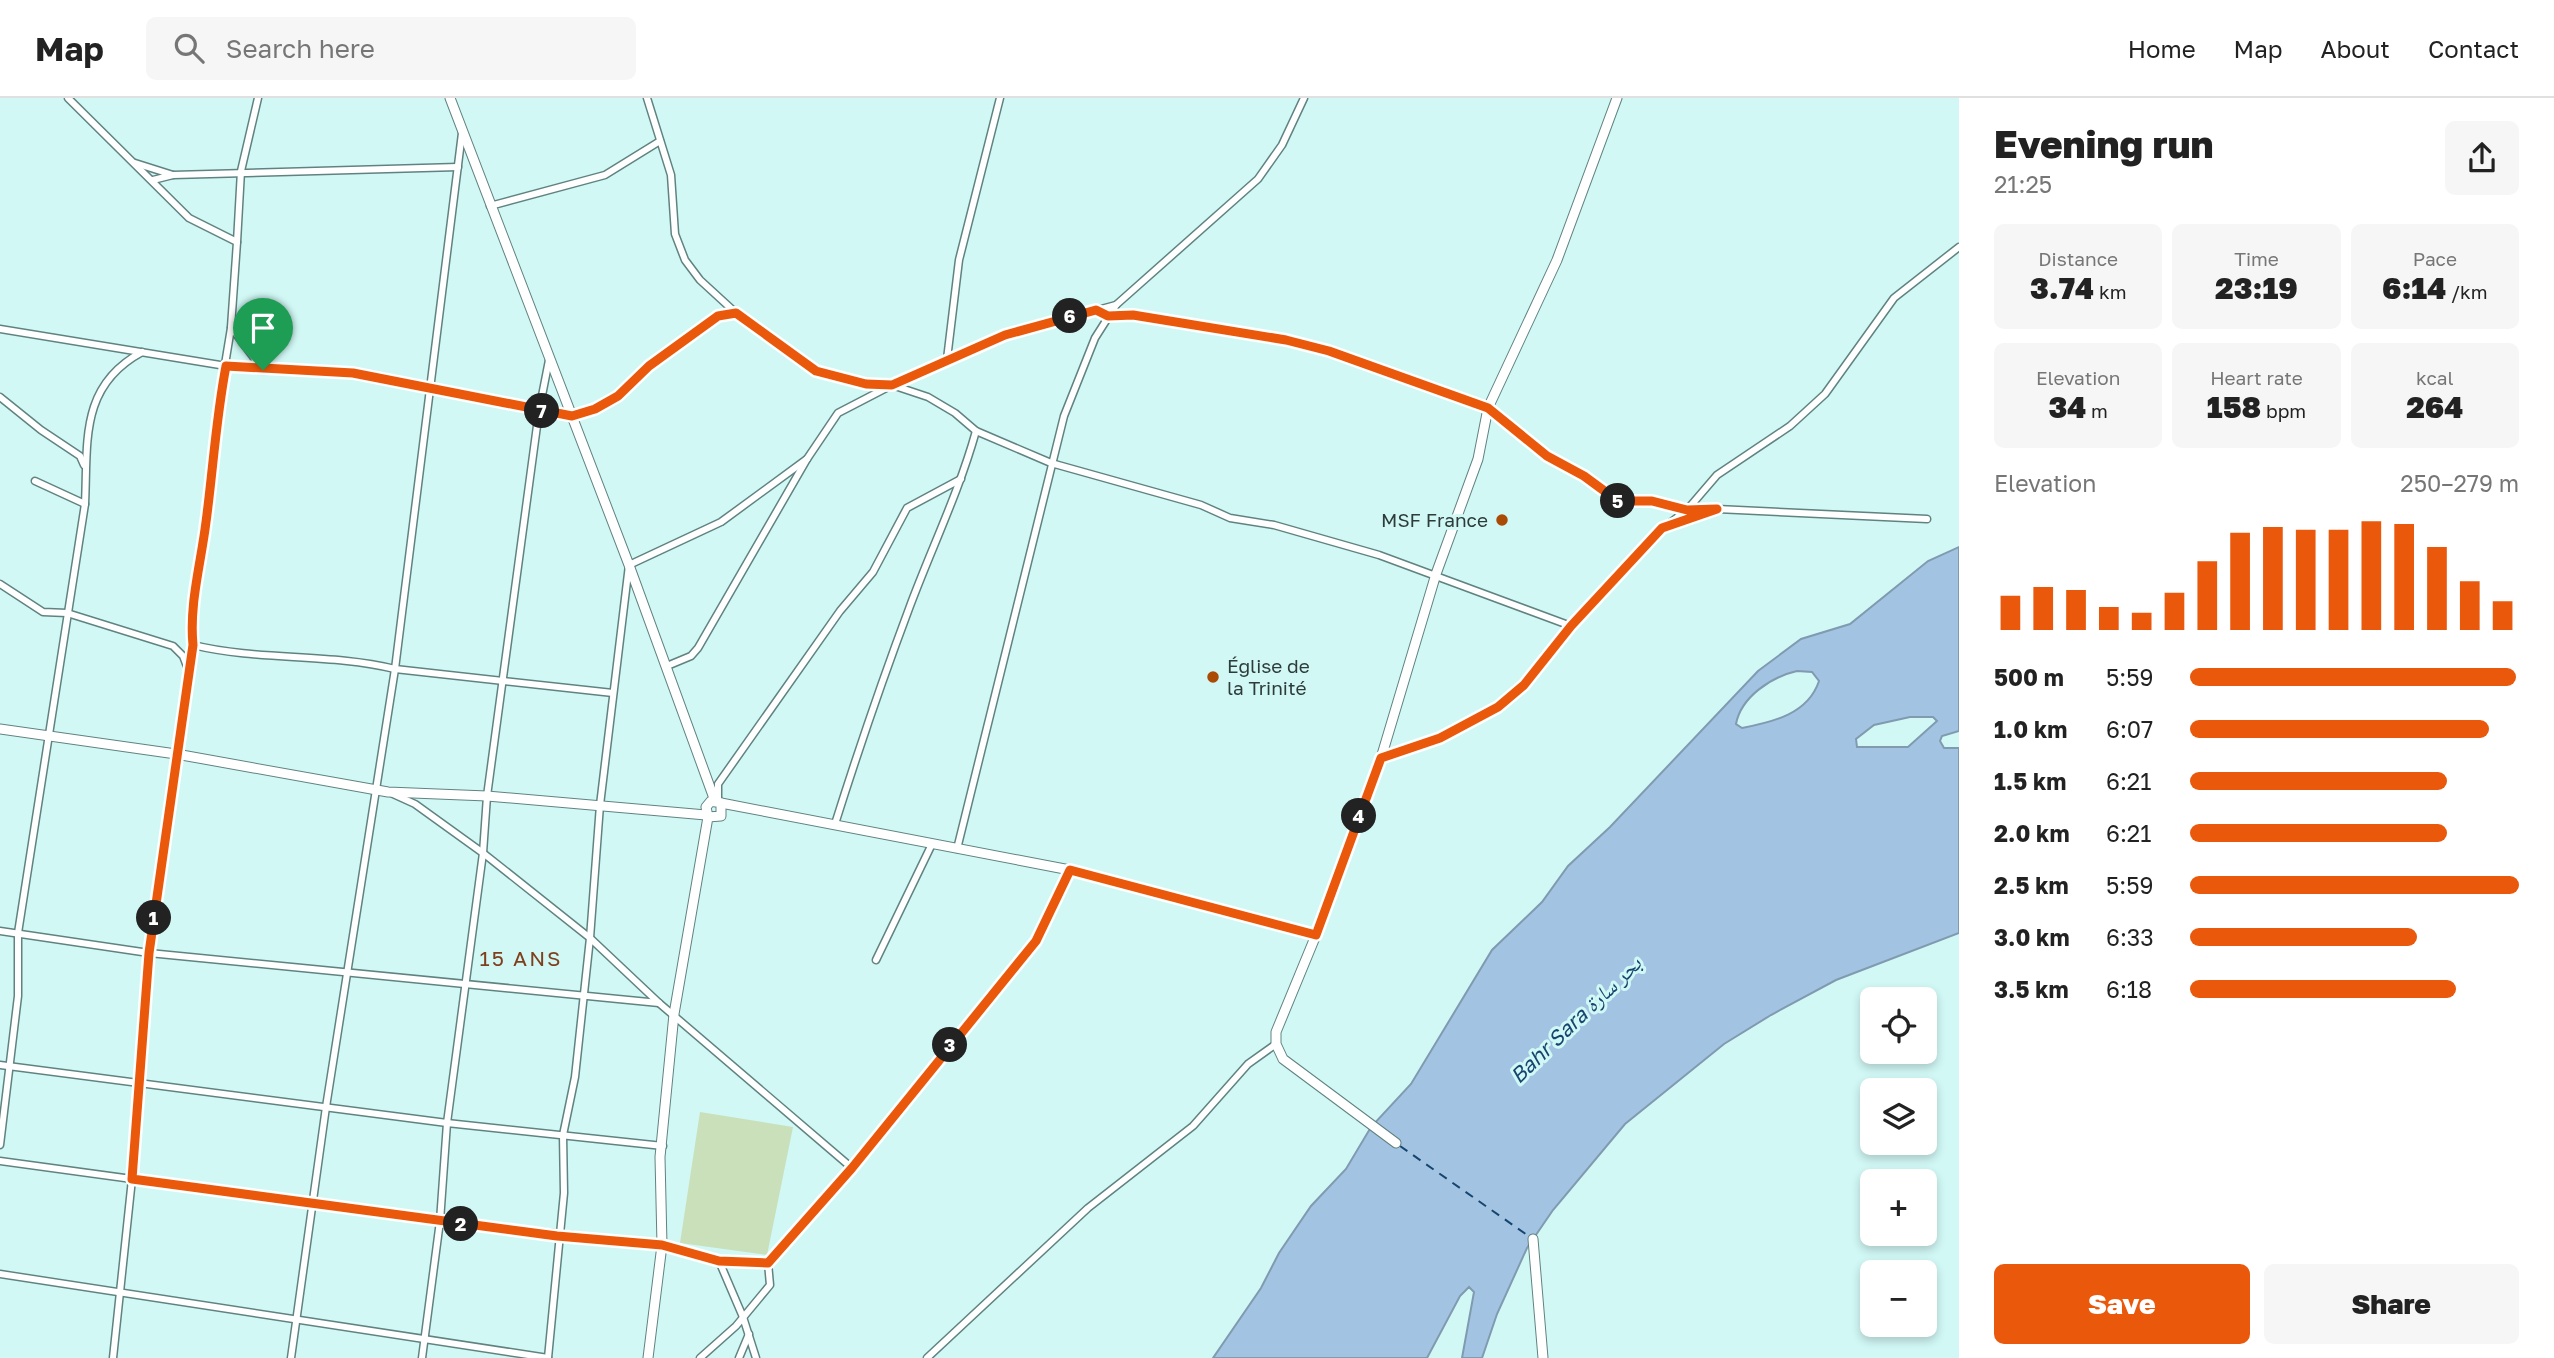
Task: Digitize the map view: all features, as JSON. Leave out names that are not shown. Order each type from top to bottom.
[{"type":"main road","points":[[0,729],[176,754],[388,792],[487,796],[707,816],[721,816],[724,812],[450,98]]},
{"type":"main road","points":[[1396,1143],[1283,1059],[1276,1044],[1280,1019],[1316,935],[1381,758],[1436,574],[1478,459],[1488,408],[1557,260],[1617,98]]},
{"type":"main road","points":[[648,1358],[662,1245],[663,1146],[674,1014],[708,804],[718,802],[1070,870],[1316,935]]},
{"type":"main road","points":[[1533,1239],[1543,1358]]},
{"type":"street","points":[[68,98],[189,218],[237,242]]},
{"type":"street","points":[[113,1358],[132,1179],[149,953],[193,645],[191,623],[206,520],[216,419],[231,327],[241,172],[258,98]]},
{"type":"street","points":[[647,98],[671,174],[675,234],[685,260],[700,280],[736,313],[816,371],[866,384],[892,385],[928,397],[955,413],[976,431],[1051,463],[1201,505],[1230,518],[1274,525],[1436,574],[1571,626]]},
{"type":"street","points":[[947,359],[959,260],[1000,98]]},
{"type":"street","points":[[957,849],[1051,463],[1081,371],[1116,305],[1258,179],[1282,145],[1304,98]]},
{"type":"street","points":[[291,1358],[326,1107],[395,669],[462,132]]},
{"type":"street","points":[[490,206],[605,175],[660,141]]},
{"type":"street","points":[[133,163],[173,175]]},
{"type":"street","points":[[153,180],[173,175],[241,172],[458,167]]},
{"type":"street","points":[[1381,758],[1440,738],[1498,707],[1524,685],[1571,626],[1662,528],[1687,510],[1717,475],[1790,426],[1825,394],[1894,298],[1959,247]]},
{"type":"street","points":[[667,666],[691,656],[698,648],[807,459],[838,413],[947,359],[1005,335],[1116,305]]},
{"type":"street","points":[[1096,310],[1108,316],[1133,315],[1310,345],[1488,408],[1547,456],[1584,476],[1618,501],[1652,501],[1687,510],[1717,509],[1927,519]]},
{"type":"street","points":[[0,329],[226,366],[353,373],[572,416],[595,409],[618,396],[649,366],[718,316],[736,313]]},
{"type":"street","points":[[231,327],[263,370]]},
{"type":"street","points":[[0,1145],[18,996],[18,933],[51,736],[85,504],[87,438],[95,400],[122,363],[142,352]]},
{"type":"street","points":[[422,1358],[440,1221],[447,1123],[483,853],[487,796],[505,681],[539,411],[549,358]]},
{"type":"street","points":[[0,397],[41,430],[80,456],[86,469]]},
{"type":"street","points":[[835,824],[863,735],[910,607],[963,478],[976,431]]},
{"type":"street","points":[[0,1274],[548,1358],[557,1236],[564,1193],[563,1135],[575,1077],[590,939],[600,805],[629,565],[721,523],[807,459]]},
{"type":"street","points":[[718,802],[718,784],[840,611],[873,572],[907,508],[963,478]]},
{"type":"street","points":[[35,481],[85,504]]},
{"type":"street","points":[[1662,528],[1717,509]]},
{"type":"street","points":[[0,584],[30,607],[43,612],[67,614],[173,646],[183,656],[188,669]]},
{"type":"street","points":[[193,645],[218,652],[362,661],[395,669],[612,693]]},
{"type":"street","points":[[388,792],[415,804],[483,853],[590,939],[659,1003],[852,1168]]},
{"type":"street","points":[[876,960],[932,844]]},
{"type":"street","points":[[700,1358],[743,1317],[770,1285],[768,1263],[852,1168],[1036,941],[1070,870]]},
{"type":"street","points":[[0,931],[149,953],[659,1003]]},
{"type":"street","points":[[927,1358],[1088,1208],[1193,1126],[1248,1063],[1276,1044]]},
{"type":"street","points":[[0,1065],[447,1123],[663,1146]]},
{"type":"street","points":[[0,1161],[557,1236],[662,1245],[719,1261],[768,1263]]},
{"type":"street","points":[[719,1261],[743,1317],[756,1358]]},
{"type":"street","points":[[739,1358],[749,1334]]},
{"type":"green space","points":[[700,1112],[793,1127],[767,1255],[680,1243]]},
{"type":"water","name":"Bahr Sara بحر سارة","points":[[1959,547],[1959,731],[1942,736],[1940,741],[1944,748],[1959,748],[1959,933],[1836,980],[1771,1015],[1724,1044],[1625,1124],[1553,1210],[1527,1248],[1497,1314],[1482,1358],[1462,1358],[1474,1292],[1469,1287],[1460,1296],[1427,1358],[1213,1358],[1261,1288],[1279,1253],[1311,1206],[1346,1169],[1371,1127],[1411,1084],[1492,950],[1542,902],[1568,866],[1610,827],[1758,671],[1801,639],[1850,624],[1928,561]],"holes":[[[1797,671],[1812,672],[1819,681],[1814,692],[1798,709],[1766,723],[1742,728],[1736,724],[1744,705],[1759,690],[1777,678]],[[1910,717],[1933,717],[1937,721],[1908,747],[1857,747],[1856,739],[1874,725]]]},
{"type":"ferry route","points":[[1400,1146],[1530,1237]]},
{"type":"place","name":"MSF France","points":[[1502,520]]},
{"type":"place","name":"Église de la Trinité","points":[[1213,677]]},
{"type":"district","name":"15 ANS","points":[[521,959]]},
{"type":"route","points":[[1096,310],[1108,316],[1133,315],[1286,340],[1329,351],[1488,408],[1547,456],[1584,476],[1618,501],[1652,501],[1687,510],[1717,509],[1662,528],[1571,626],[1524,685],[1498,707],[1440,738],[1381,758],[1316,935],[1070,870],[1036,941],[852,1168],[768,1263],[719,1261],[662,1245],[557,1236],[132,1179],[149,953],[193,645],[191,623],[206,520],[216,419],[226,366],[263,370],[353,373],[572,416],[595,409],[618,396],[649,366],[718,316],[736,313],[816,371],[866,384],[892,385],[1005,335],[1096,310]]}]
